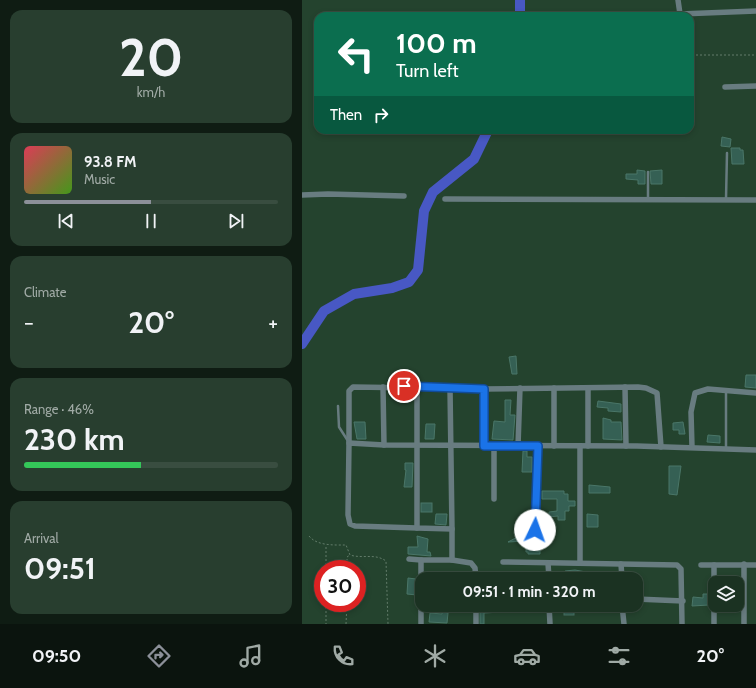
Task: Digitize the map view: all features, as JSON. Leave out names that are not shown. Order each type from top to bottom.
[{"type":"street","points":[[678,0],[678,12]]},
{"type":"street","points":[[694,14],[756,11]]},
{"type":"street","points":[[725,87],[756,86]]},
{"type":"street","points":[[302,195],[328,194],[404,196]]},
{"type":"street","points":[[445,199],[648,198],[756,200]]},
{"type":"street","points":[[452,528],[355,526],[350,524],[348,515],[349,391],[353,387],[484,389],[646,388],[657,393],[660,447]]},
{"type":"street","points":[[383,387],[384,446]]},
{"type":"street","points":[[417,387],[417,528]]},
{"type":"street","points":[[625,387],[626,446]]},
{"type":"street","points":[[450,388],[452,560]]},
{"type":"street","points":[[518,446],[520,388]]},
{"type":"street","points":[[554,388],[554,446]]},
{"type":"street","points":[[588,388],[588,446]]},
{"type":"street","points":[[484,389],[484,446]]},
{"type":"street","points":[[692,447],[691,412],[695,393],[708,389],[756,393]]},
{"type":"street","points":[[349,443],[384,446],[626,446],[756,450]]},
{"type":"street","points":[[494,445],[494,498]]},
{"type":"street","points":[[535,530],[538,446]]},
{"type":"street","points":[[580,447],[580,563]]},
{"type":"street","points":[[409,559],[452,560],[473,564],[475,572]]},
{"type":"street","points":[[421,560],[421,624]]},
{"type":"street","points":[[503,562],[677,565],[681,569],[683,601],[682,624]]},
{"type":"street","points":[[548,563],[548,572]]},
{"type":"street","points":[[621,564],[622,572]]},
{"type":"street","points":[[744,564],[744,624]]},
{"type":"street","points":[[701,565],[756,564]]},
{"type":"street","points":[[714,565],[714,624]]},
{"type":"street","points":[[643,599],[683,601]]},
{"type":"street","points":[[476,612],[476,624]]},
{"type":"street","points":[[549,612],[550,624]]},
{"type":"street","points":[[623,612],[624,624]]},
{"type":"lane","points":[[726,199],[727,153]]},
{"type":"lane","points":[[648,172],[648,198]]},
{"type":"lane","points":[[726,391],[726,448]]},
{"type":"lane","points":[[338,406],[339,427],[349,443]]},
{"type":"path","points":[[694,55],[756,55]]},
{"type":"path","points":[[309,536],[313,541],[326,544],[346,545],[350,555]]},
{"type":"path","points":[[326,544],[326,560]]},
{"type":"path","points":[[347,560],[347,557],[350,555]]},
{"type":"path","points":[[350,555],[380,557],[386,561],[388,624]]},
{"type":"path","points":[[326,612],[326,624]]},
{"type":"path","points":[[346,624],[347,612]]},
{"type":"building","points":[[722,137],[731,139],[730,147],[721,146]]},
{"type":"building","points":[[731,148],[740,148],[740,150],[743,150],[744,164],[732,164]]},
{"type":"building","points":[[637,170],[645,171],[645,184],[638,184],[638,180],[626,179],[626,174],[637,174]]},
{"type":"building","points":[[662,170],[662,184],[651,184],[650,171]]},
{"type":"building","points":[[516,356],[517,374],[512,374],[509,357]]},
{"type":"building","points":[[746,375],[756,375],[756,388],[745,387]]},
{"type":"building","points":[[505,400],[511,400],[510,415],[515,415],[513,440],[492,439],[494,421],[505,422]]},
{"type":"building","points":[[598,401],[621,404],[621,412],[608,411],[608,408],[597,407]]},
{"type":"building","points":[[603,418],[611,420],[611,422],[621,422],[622,440],[603,439]]},
{"type":"building","points":[[354,422],[365,422],[366,439],[357,439]]},
{"type":"building","points":[[683,422],[685,434],[679,434],[679,430],[673,430],[673,423]]},
{"type":"building","points":[[426,424],[435,424],[434,439],[425,439]]},
{"type":"building","points":[[708,435],[720,436],[720,443],[707,442]]},
{"type":"building","points":[[523,451],[527,451],[527,457],[532,457],[532,472],[522,472]]},
{"type":"building","points":[[405,463],[413,463],[412,487],[404,487],[406,470]]},
{"type":"building","points":[[669,466],[681,466],[677,495],[669,494]]},
{"type":"building","points":[[589,485],[610,487],[610,493],[589,493]]},
{"type":"building","points":[[542,491],[564,491],[564,494],[568,494],[568,501],[575,501],[575,506],[569,506],[569,511],[565,511],[565,520],[558,520],[558,516],[549,517],[549,512],[557,511],[557,499],[542,499]]},
{"type":"building","points":[[421,503],[432,503],[432,512],[421,512]]},
{"type":"building","points":[[436,514],[447,514],[446,525],[435,524]]},
{"type":"building","points":[[587,514],[598,515],[598,527],[587,527]]},
{"type":"building","points":[[531,530],[532,539],[536,539],[536,547],[540,547],[540,554],[528,554],[528,552],[526,552],[526,541],[508,542]]},
{"type":"building","points":[[417,536],[428,539],[427,552],[430,552],[431,556],[408,554],[408,547],[418,547]]},
{"type":"building","points":[[575,570],[586,572],[565,572]]},
{"type":"building","points":[[408,578],[415,579],[415,595],[407,594]]},
{"type":"building","points":[[703,594],[708,594],[708,605],[692,606],[693,597],[703,598]]},
{"type":"building","points":[[442,612],[448,613],[447,623],[429,622],[430,613],[442,614]]},
{"type":"building","points":[[480,612],[501,612],[484,613],[484,624],[480,624]]},
{"type":"building","points":[[564,612],[574,612],[574,615],[564,615]]},
{"type":"waterway","points":[[520,0],[520,12]]},
{"type":"waterway","points":[[302,344],[324,311],[354,294],[392,288],[409,282],[418,270],[424,211],[433,192],[474,159],[486,134]]},
{"type":"route","points":[[404,386],[425,388],[484,389],[484,446],[538,446],[535,530]]}]
